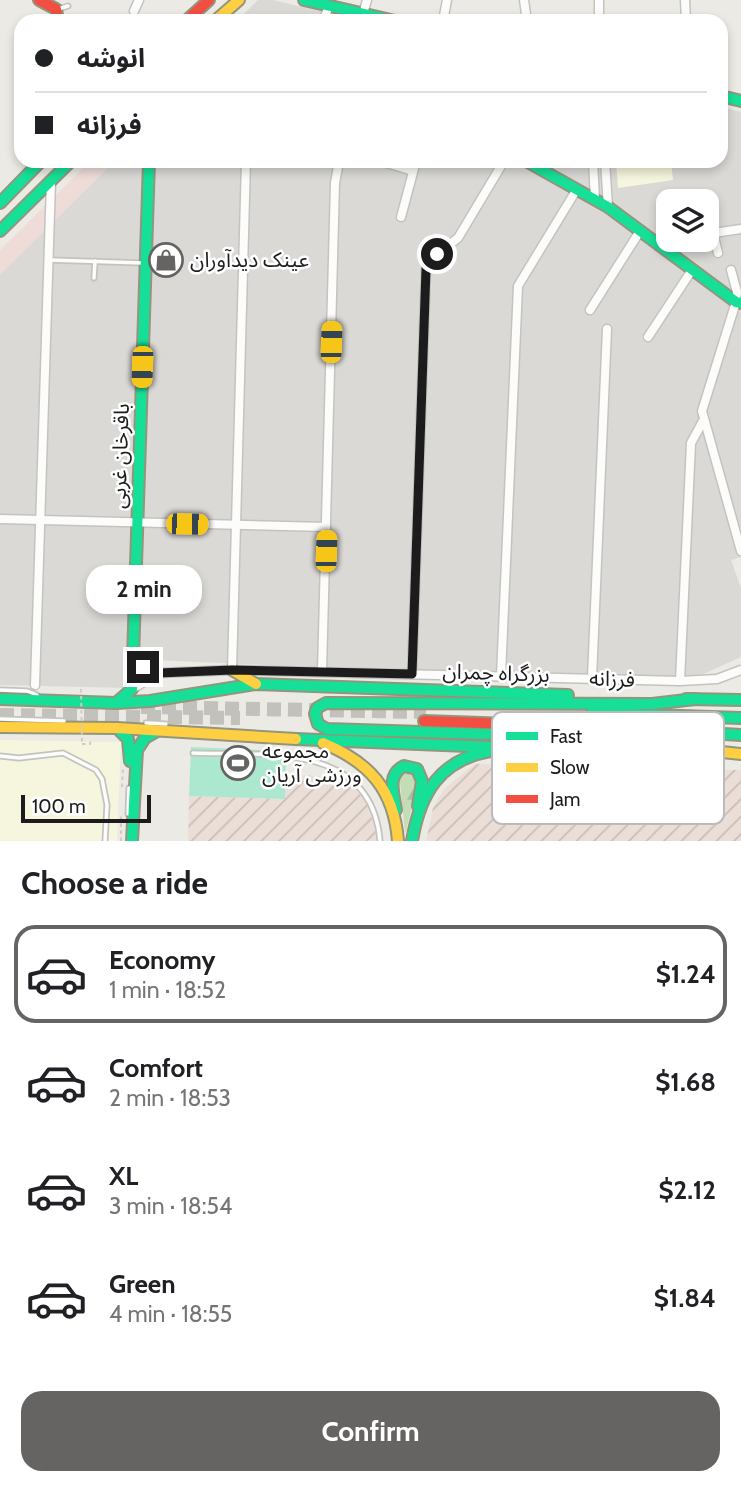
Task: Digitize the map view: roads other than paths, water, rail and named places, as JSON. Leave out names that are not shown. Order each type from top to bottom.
[{"type":"main road","points":[[39,0],[56,14]]},
{"type":"main road","points":[[194,14],[209,0]]},
{"type":"main road","points":[[224,14],[239,0]]},
{"type":"main road","points":[[304,0],[363,14]]},
{"type":"main road","points":[[0,203],[34,168]]},
{"type":"main road","points":[[0,231],[64,168]]},
{"type":"main road","name":"باقرخان غربی","points":[[132,689],[149,168]]},
{"type":"main road","points":[[540,168],[608,207],[738,302]]},
{"type":"main road","points":[[232,670],[256,684]]},
{"type":"main road","name":"بزرگراه چمران","points":[[0,699],[116,703],[150,701],[256,684],[741,700]]},
{"type":"main road","points":[[116,703],[132,689]]},
{"type":"main road","points":[[492,735],[327,729],[318,724],[315,714],[317,708],[326,703],[652,704],[695,699]]},
{"type":"main road","name":"بزرگراه چمران","points":[[492,716],[425,716],[492,720]]},
{"type":"main road","points":[[0,727],[117,728],[320,741],[492,748]]},
{"type":"main road","points":[[117,728],[129,743],[130,841]]},
{"type":"main road","points":[[131,791],[137,750],[142,741],[157,731]]},
{"type":"main road","points":[[320,741],[355,758],[373,776],[391,807],[398,839]]},
{"type":"main road","points":[[412,839],[425,800],[442,774],[463,757],[492,750]]},
{"type":"main road","points":[[398,839],[393,779],[398,769],[405,766],[416,769],[422,779],[412,839]]},
{"type":"street","points":[[134,11],[139,0]]},
{"type":"street","points":[[363,14],[367,0]]},
{"type":"street","points":[[326,14],[329,6]]},
{"type":"street","points":[[232,670],[246,168]]},
{"type":"street","points":[[323,671],[335,183],[338,168]]},
{"type":"street","points":[[403,168],[413,171]]},
{"type":"street","points":[[401,217],[414,168]]},
{"type":"street","points":[[412,674],[426,269],[429,260],[458,237],[500,168]]},
{"type":"street","points":[[593,168],[595,199]]},
{"type":"street","points":[[605,168],[608,207]]},
{"type":"street","points":[[35,685],[51,181]]},
{"type":"street","points":[[501,676],[517,286],[577,189]]},
{"type":"street","points":[[719,232],[741,229]]},
{"type":"street","points":[[590,310],[640,231]]},
{"type":"street","points":[[648,337],[692,270]]},
{"type":"street","points":[[731,270],[738,302],[702,406],[703,421],[741,551]]},
{"type":"street","points":[[592,678],[607,329]]},
{"type":"street","points":[[680,681],[691,443],[703,421]]},
{"type":"street","points":[[0,519],[326,527]]},
{"type":"street","points":[[133,653],[143,667],[159,673]]},
{"type":"street","name":"فرزانه","points":[[159,673],[232,670],[323,671],[680,681],[717,679],[741,670]]},
{"type":"street","points":[[132,689],[159,673]]},
{"type":"lane","points":[[58,14],[68,6]]},
{"type":"lane","points":[[49,260],[145,263]]},
{"type":"lane","points":[[94,261],[94,278]]},
{"type":"lane","points":[[0,690],[27,691],[52,701]]},
{"type":"lane","points":[[0,719],[68,721]]},
{"type":"lane","points":[[99,722],[129,722]]},
{"type":"lane","points":[[142,723],[312,738],[492,743]]},
{"type":"lane","points":[[0,756],[19,758],[64,753],[96,769],[102,779],[107,805],[105,841]]},
{"type":"lane","points":[[193,753],[294,757],[335,767],[348,777],[369,802],[380,841]]},
{"type":"tunnel","points":[[141,707],[426,712]]},
{"type":"tunnel","points":[[0,715],[240,718]]},
{"type":"place","name":"عینک دیدآوران","points":[[166,260]]},
{"type":"place","name":"مجموعه ورزشی آریان","points":[[238,763]]}]
